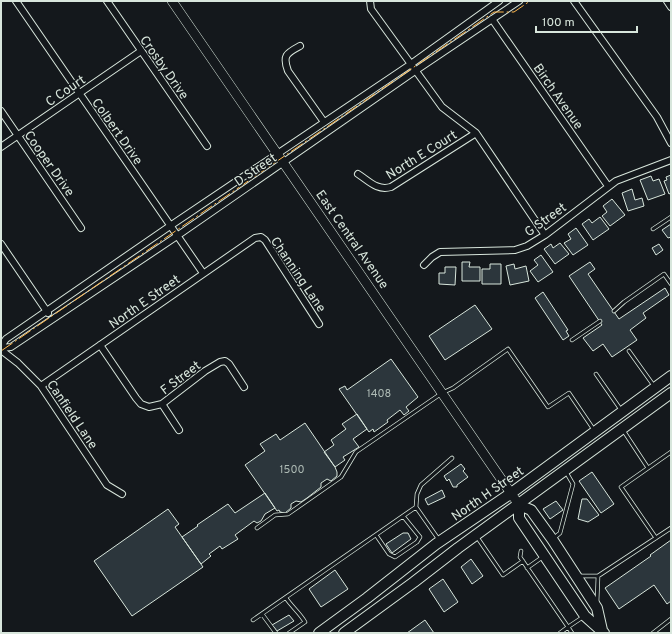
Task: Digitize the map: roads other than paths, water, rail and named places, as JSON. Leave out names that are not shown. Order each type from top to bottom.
[{"type":"main road","name":"East Central Avenue","points":[[172,1],[519,505]]},
{"type":"main road","name":"North H Street","points":[[319,633],[380,589],[440,541],[510,494],[671,376]]},
{"type":"main road","name":"North H Street","points":[[344,633],[671,393]]},
{"type":"main road","points":[[519,505],[531,510],[552,539],[597,608],[603,631],[585,616],[544,556],[519,518],[519,505]]},
{"type":"street","name":"Colbert Drive","points":[[16,1],[203,273]]},
{"type":"street","name":"Crosby Drive","points":[[106,1],[207,146]]},
{"type":"street","points":[[370,1],[371,9],[415,71],[442,107],[476,133],[545,235]]},
{"type":"street","name":"D Street","points":[[499,1],[411,64],[170,226],[6,339],[1,348],[11,348],[519,1]]},
{"type":"street","points":[[574,1],[657,117],[671,143]]},
{"type":"street","points":[[667,1],[671,7]]},
{"type":"street","name":"Birch Avenue","points":[[492,19],[608,186]]},
{"type":"street","points":[[300,46],[290,51],[285,59],[285,63],[288,71],[324,122]]},
{"type":"street","name":"C Court","points":[[1,147],[141,51]]},
{"type":"street","name":"Cooper Drive","points":[[1,111],[81,228]]},
{"type":"street","name":"North E Court","points":[[358,174],[378,188],[385,189],[391,187],[476,133]]},
{"type":"street","name":"G Street","points":[[424,265],[440,252],[515,250],[527,246],[545,235],[616,180],[671,160]]},
{"type":"street","name":"North E Street","points":[[41,386],[240,247],[255,238],[261,237]]},
{"type":"street","name":"Channing Lane","points":[[261,237],[265,240],[319,324]]},
{"type":"street","points":[[1,244],[53,319]]},
{"type":"street","name":"F Street","points":[[100,345],[131,391],[144,406],[149,407],[162,404],[205,371],[220,362],[225,361],[229,364],[244,387]]},
{"type":"street","name":"Canfield Lane","points":[[1,348],[41,386],[108,485],[122,494]]},
{"type":"street","points":[[162,404],[179,430]]},
{"type":"lane","points":[[653,229],[671,217]]},
{"type":"lane","points":[[614,311],[624,302],[664,274],[671,284]]},
{"type":"lane","points":[[572,340],[600,321]]},
{"type":"lane","points":[[257,528],[275,515],[288,514],[341,477],[356,452],[508,349],[548,407],[569,393],[595,431]]},
{"type":"lane","points":[[629,351],[655,388]]},
{"type":"lane","points":[[596,374],[622,412]]},
{"type":"lane","points":[[622,428],[648,468]]},
{"type":"lane","points":[[656,538],[620,487],[671,452]]},
{"type":"lane","points":[[440,541],[416,507],[417,494],[421,485],[452,458]]},
{"type":"lane","points":[[552,539],[560,533],[573,484],[565,470]]},
{"type":"lane","points":[[253,620],[416,507]]},
{"type":"lane","points":[[376,535],[389,554],[395,557],[417,542],[420,537],[403,516]]},
{"type":"lane","points":[[576,576],[598,576],[671,528]]},
{"type":"lane","points":[[476,535],[503,575],[523,561]]},
{"type":"lane","points":[[521,551],[520,557],[572,633]]},
{"type":"lane","points":[[527,568],[544,556]]},
{"type":"lane","points":[[597,608],[598,576]]},
{"type":"lane","points":[[286,598],[301,614],[305,622],[290,633]]},
{"type":"lane","points":[[262,614],[276,633]]},
{"type":"lane","points":[[560,633],[585,616]]},
{"type":"lane","points":[[653,633],[671,619]]}]
